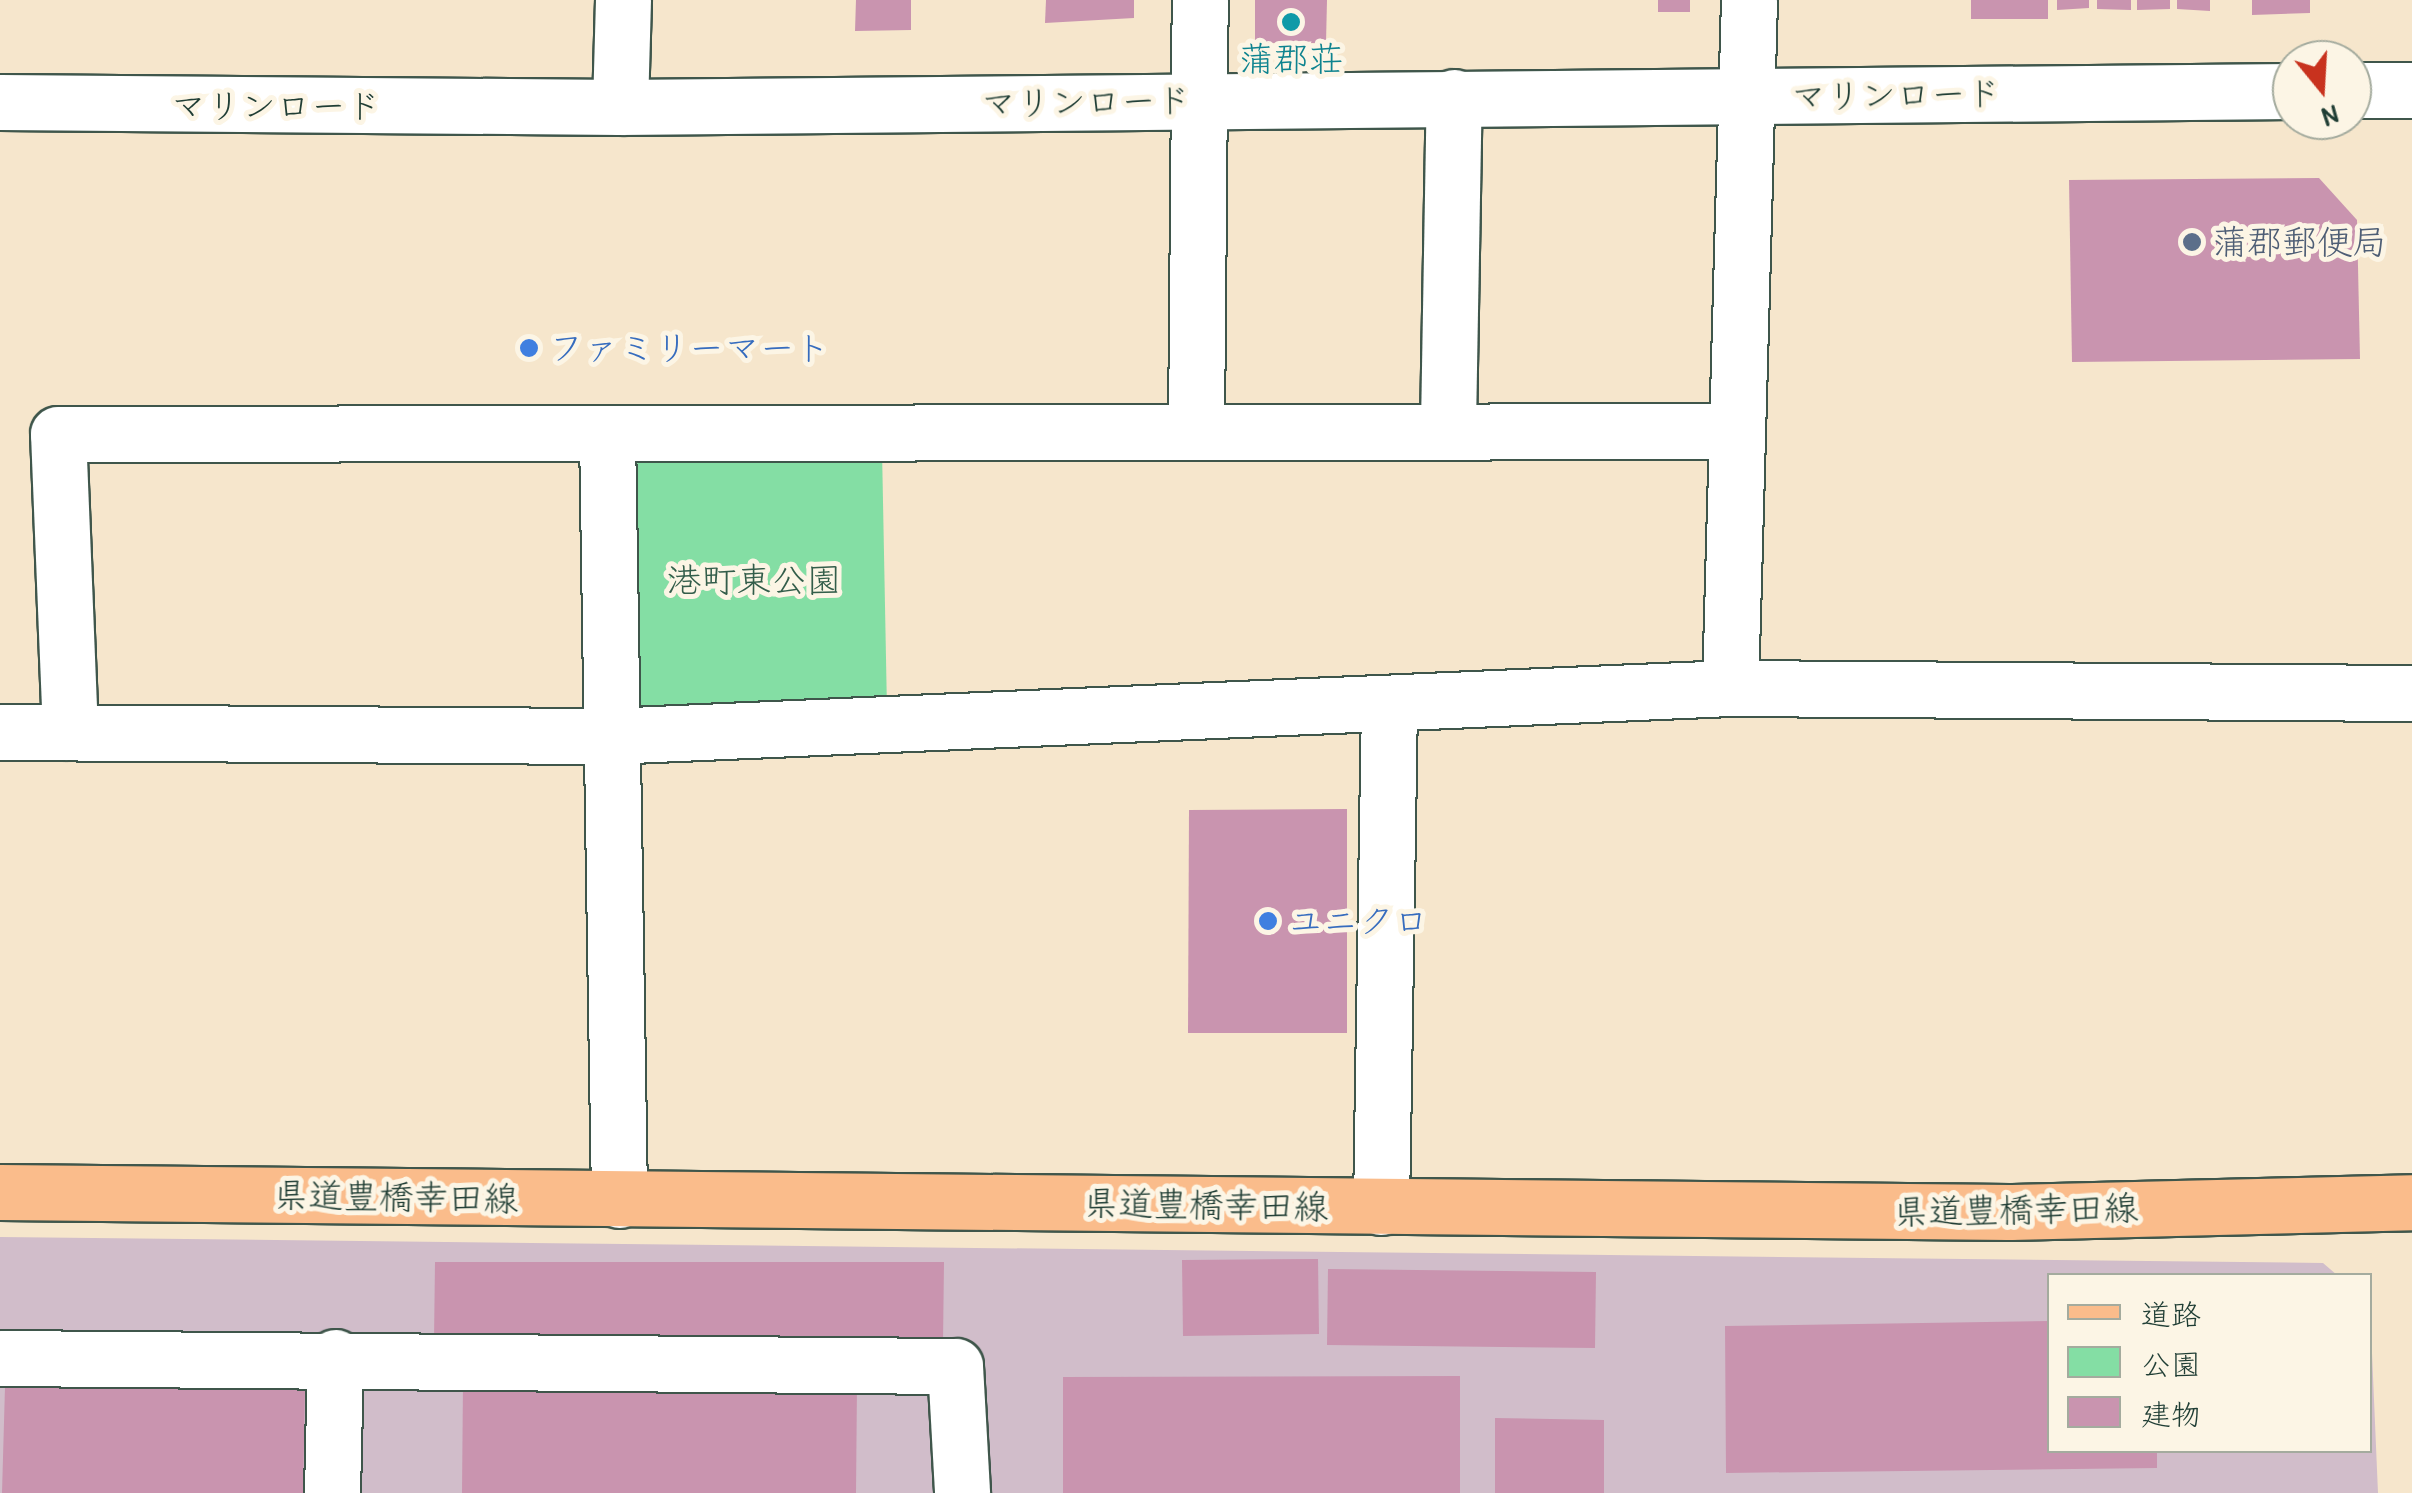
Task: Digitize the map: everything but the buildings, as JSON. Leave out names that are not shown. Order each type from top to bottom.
[{"type":"main road","name":"県道豊橋幸田線","points":[[0,1192],[2009,1212],[2412,1202]]},
{"type":"street","points":[[620,107],[623,0]]},
{"type":"street","points":[[1196,428],[1200,0]]},
{"type":"street","points":[[1730,688],[1749,0]]},
{"type":"street","points":[[2372,90],[2412,90]]},
{"type":"street","name":"マリンロード","points":[[0,102],[620,107],[2272,91]]},
{"type":"street","points":[[1448,425],[1454,97]]},
{"type":"street","points":[[70,732],[58,434],[1448,425],[1736,431]]},
{"type":"street","points":[[606,433],[608,736],[619,1200]]},
{"type":"street","points":[[0,732],[608,736],[1730,688],[2412,693]]},
{"type":"street","points":[[1381,1206],[1389,702]]},
{"type":"street","points":[[0,1358],[334,1357],[955,1366],[962,1493]]},
{"type":"street","points":[[332,1493],[334,1357]]},
{"type":"shaded area","points":[[0,1237],[2323,1263],[2335,1273],[2047,1273],[2047,1453],[2372,1453],[2372,1353],[2378,1493],[0,1493]]},
{"type":"green space","name":"港町東公園","points":[[645,448],[882,449],[887,710],[638,718],[619,470]]},
{"type":"place","name":"蒲郡荘","points":[[1291,22]]},
{"type":"place","name":"蒲郡郵便局","points":[[2192,242]]},
{"type":"place","name":"ファミリーマート","points":[[529,348]]},
{"type":"place","name":"ユニクロ","points":[[1268,921]]}]
